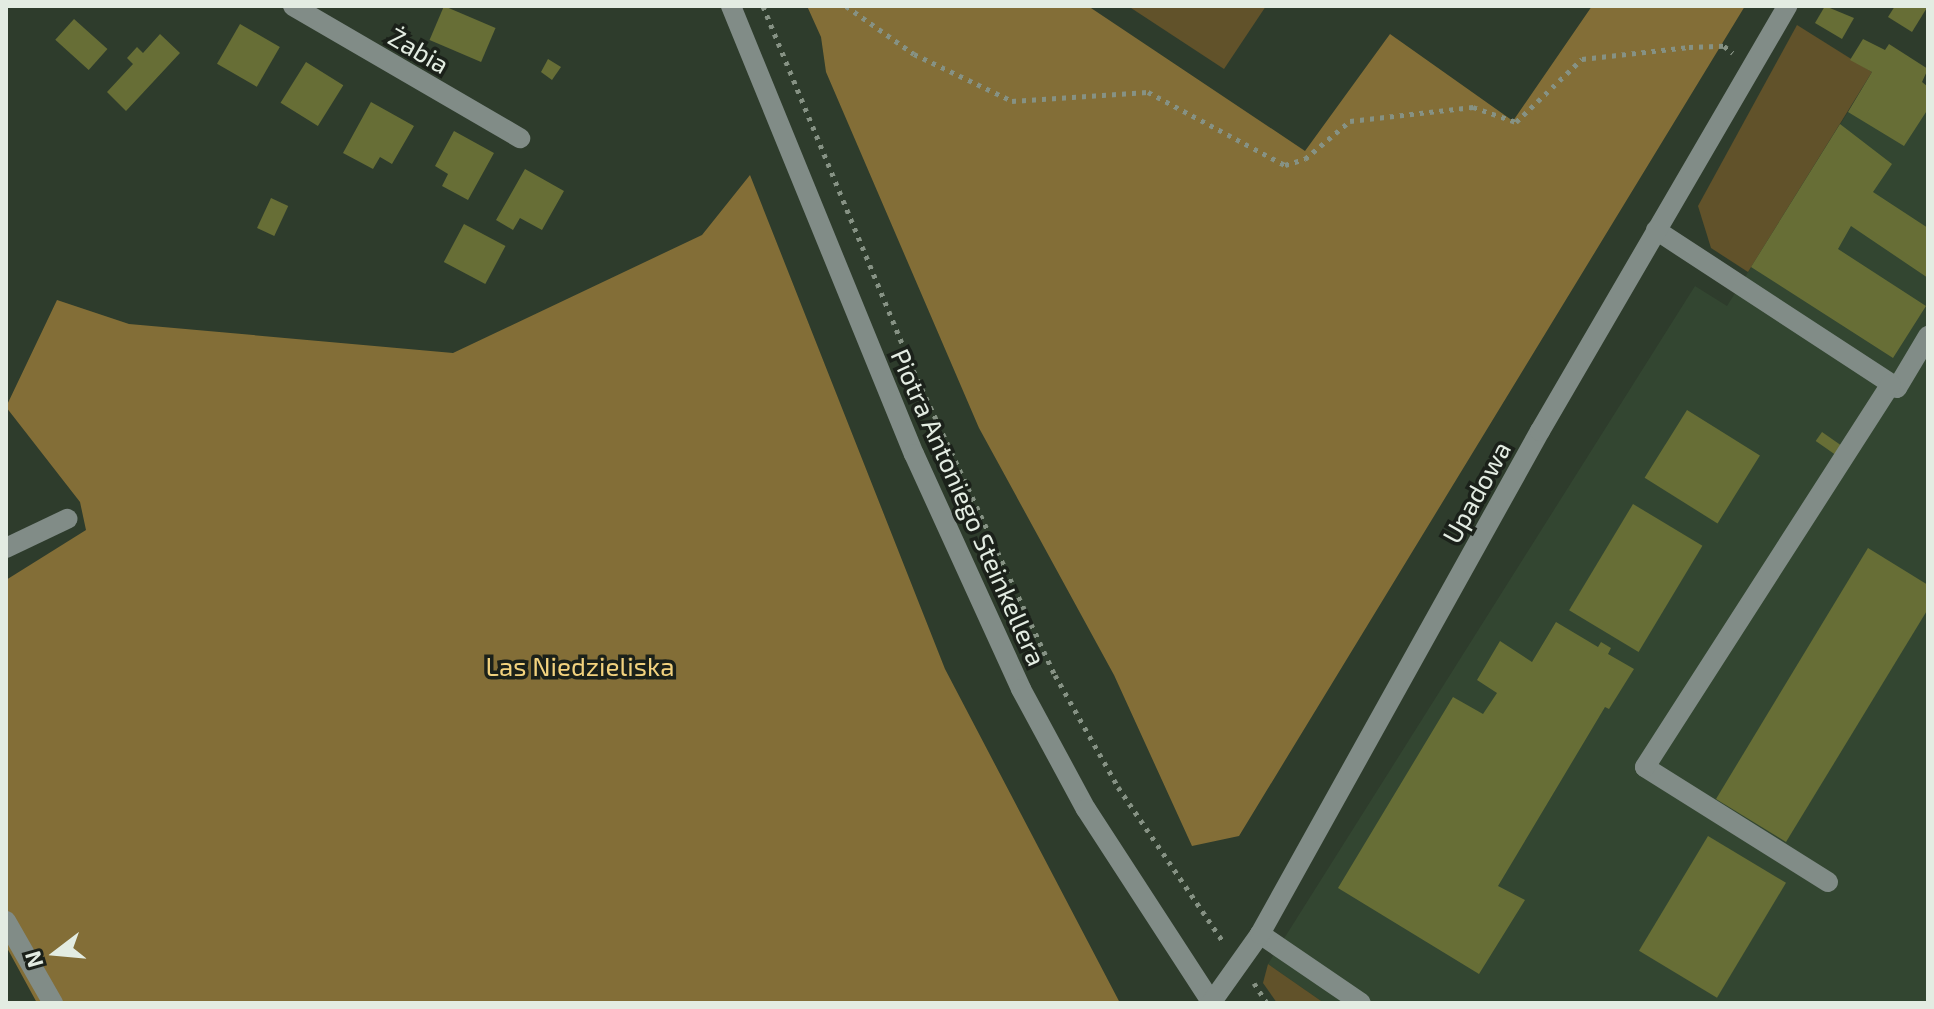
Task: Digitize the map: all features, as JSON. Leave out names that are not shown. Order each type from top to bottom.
[{"type":"street","name":"Żabia","points":[[293,6],[520,138]]},
{"type":"street","name":"Piotra Antoniego Steinkellera","points":[[731,6],[914,454],[1021,689],[1086,809],[1211,1003]]},
{"type":"street","name":"Upadowa","points":[[1211,1003],[1260,934],[1656,230],[1787,6]]},
{"type":"street","points":[[1656,230],[1897,388],[1928,336]]},
{"type":"street","points":[[1828,882],[1645,767],[1891,384]]},
{"type":"street","points":[[6,548],[67,519]]},
{"type":"street","points":[[6,921],[53,1003]]},
{"type":"street","points":[[1260,934],[1361,1003]]},
{"type":"path","points":[[763,6],[909,361],[1055,675],[1118,787],[1212,929],[1240,962]]},
{"type":"path","points":[[846,6],[914,54],[1012,101],[1148,92],[1285,165],[1305,159],[1350,121],[1473,107],[1516,122],[1582,59],[1724,46],[1753,66]]},
{"type":"shaded area","points":[[1128,6],[1266,6],[1224,69]]},
{"type":"shaded area","points":[[1797,25],[1872,72],[1748,272],[1711,248],[1698,206]]},
{"type":"shaded area","points":[[1922,82],[1928,86],[1928,1003],[1324,1003],[1268,964],[1695,286],[1727,306],[1848,112]]},
{"type":"shaded area","points":[[1268,964],[1324,1003],[1277,1003],[1263,983]]},
{"type":"green space","points":[[807,6],[1088,6],[1305,151],[1390,34],[1513,121],[1592,6],[1745,6],[1239,836],[1192,846],[1114,675],[979,428],[826,72],[821,37]]},
{"type":"green space","name":"Las Niedzieliska","points":[[750,175],[945,669],[1120,1003],[37,1003],[6,946],[6,580],[86,530],[80,502],[6,407],[57,300],[129,324],[453,353],[702,235]]},
{"type":"building","points":[[444,6],[496,28],[481,62],[430,40]]},
{"type":"building","points":[[1825,6],[1854,18],[1842,39],[1815,23]]},
{"type":"building","points":[[1895,6],[1928,6],[1912,32],[1888,17]]},
{"type":"building","points":[[74,19],[107,49],[89,70],[55,40]]},
{"type":"building","points":[[240,24],[280,47],[257,87],[217,64]]},
{"type":"building","points":[[160,34],[180,53],[126,111],[107,92],[133,64],[127,58],[137,47],[143,53]]},
{"type":"building","points":[[1863,39],[1885,50],[1889,44],[1928,69],[1922,82],[1928,87],[1928,109],[1904,146],[1848,112],[1872,72],[1850,60]]},
{"type":"building","points":[[548,59],[561,67],[552,80],[541,72]]},
{"type":"building","points":[[306,62],[343,85],[318,126],[281,103]]},
{"type":"building","points":[[371,102],[414,126],[392,164],[380,157],[373,169],[343,153]]},
{"type":"building","points":[[1840,124],[1892,164],[1873,192],[1928,228],[1928,278],[1851,226],[1838,249],[1926,306],[1893,358],[1751,267]]},
{"type":"building","points":[[454,131],[494,153],[468,200],[442,186],[448,174],[435,166]]},
{"type":"building","points":[[525,169],[564,191],[542,230],[520,218],[513,230],[496,220]]},
{"type":"building","points":[[271,198],[288,206],[274,236],[257,228]]},
{"type":"building","points":[[464,224],[505,246],[485,284],[444,262]]},
{"type":"building","points":[[1687,410],[1760,456],[1718,523],[1645,478]]},
{"type":"building","points":[[1822,432],[1845,448],[1839,457],[1816,441]]},
{"type":"building","points":[[1633,504],[1702,546],[1639,652],[1569,610]]},
{"type":"building","points":[[1868,548],[1928,585],[1928,609],[1786,842],[1716,799]]},
{"type":"building","points":[[1556,622],[1598,647],[1601,642],[1611,648],[1608,654],[1634,669],[1609,709],[1605,707],[1498,886],[1525,900],[1479,974],[1338,888],[1453,697],[1483,714],[1497,693],[1477,680],[1500,641],[1532,662]]},
{"type":"building","points":[[1708,836],[1786,883],[1717,998],[1639,951]]}]
